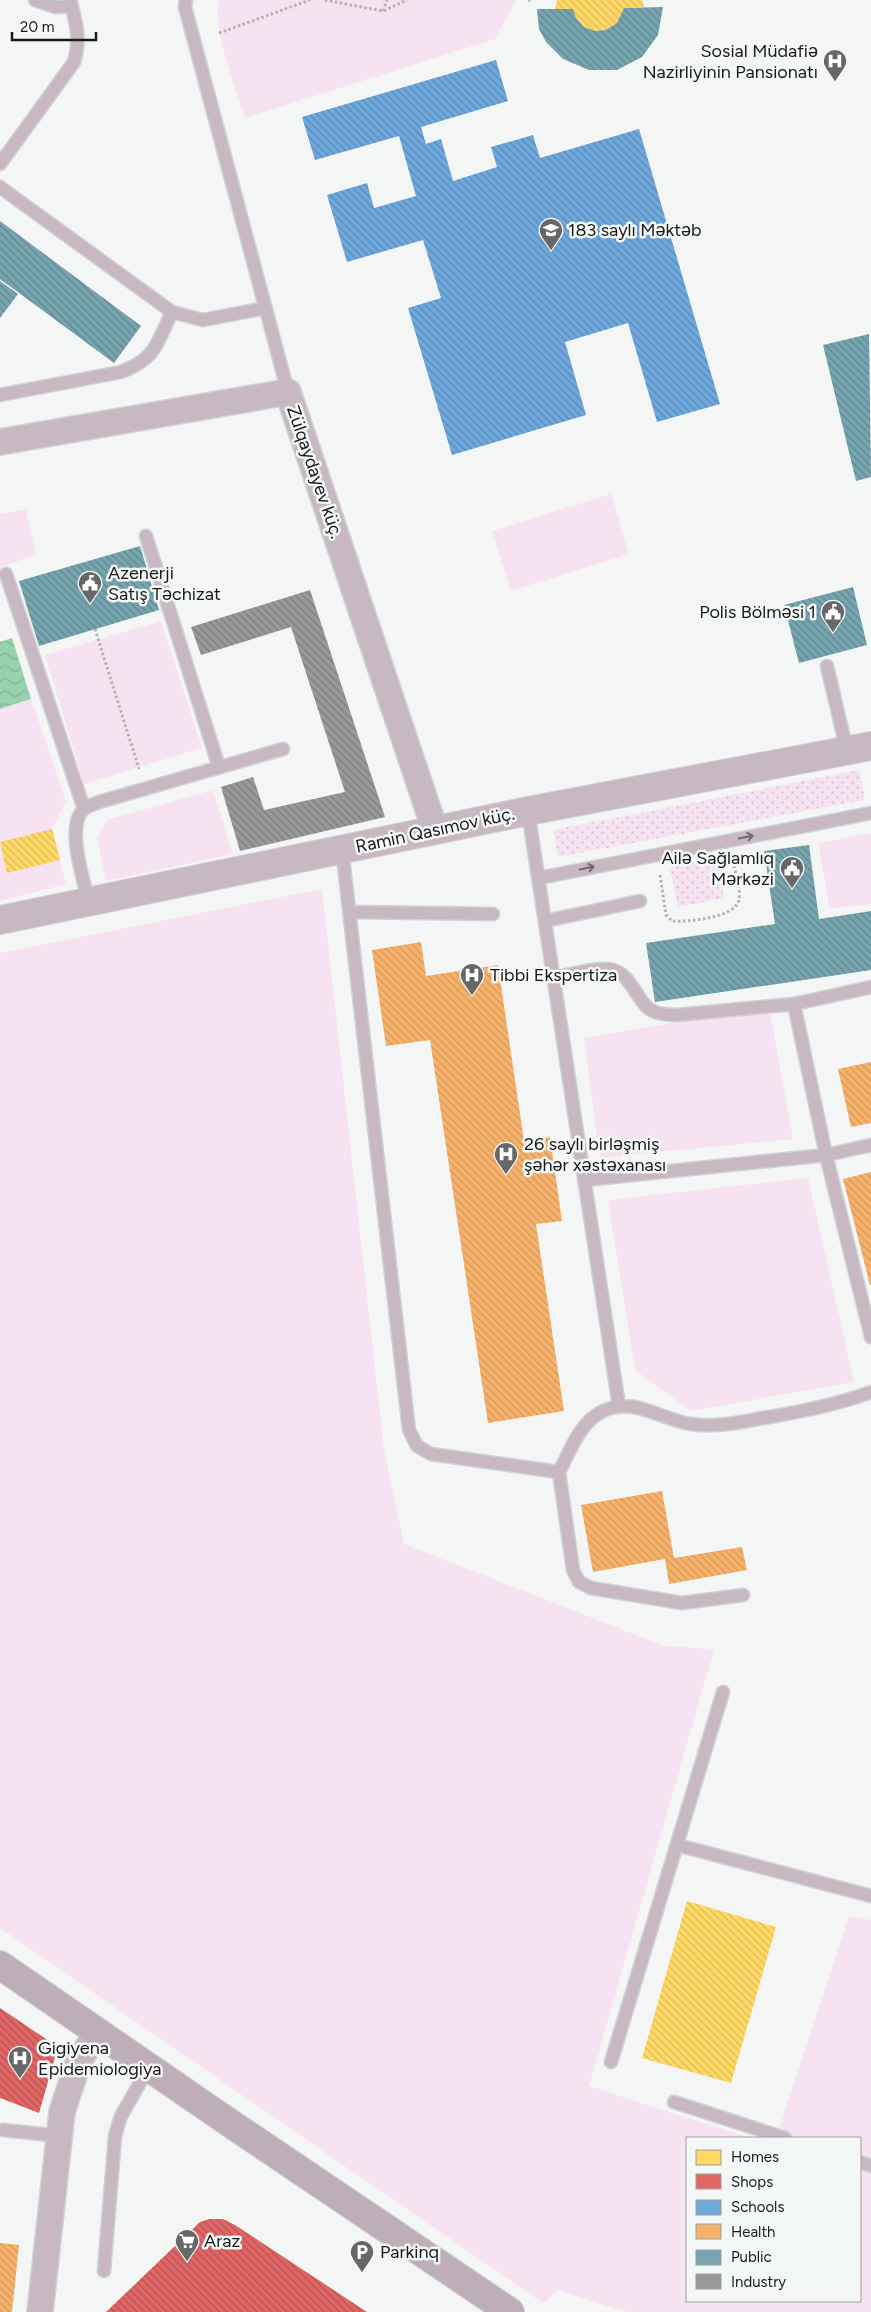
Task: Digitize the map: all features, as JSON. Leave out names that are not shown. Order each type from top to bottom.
[{"type":"main road","points":[[0,1964],[510,2312]]},
{"type":"street","name":"Zülqaydayev küç.","points":[[0,442],[288,392],[435,830]]},
{"type":"street","name":"Ramin Qasımov küç.","points":[[0,920],[528,811],[859,748]]},
{"type":"street","points":[[40,2312],[62,2112],[70,2082],[78,2063],[97,2032]]},
{"type":"lane","points":[[0,164],[74,62],[78,49],[78,34],[71,3],[55,7],[35,0]]},
{"type":"lane","points":[[184,2],[288,392]]},
{"type":"lane","points":[[0,187],[172,312],[204,320],[266,308]]},
{"type":"lane","points":[[0,395],[121,372],[138,366],[151,356],[172,312]]},
{"type":"lane","points":[[146,536],[220,767]]},
{"type":"lane","points":[[6,574],[84,809]]},
{"type":"lane","points":[[827,666],[859,748]]},
{"type":"lane","points":[[88,901],[74,833],[78,818],[84,809],[99,802],[145,788],[283,749]]},
{"type":"lane","points":[[528,811],[619,1406]]},
{"type":"lane","points":[[539,878],[871,813]]},
{"type":"lane","points":[[342,849],[351,912],[409,1430],[417,1446],[431,1454],[559,1472]]},
{"type":"lane","points":[[545,921],[640,901]]},
{"type":"lane","points":[[351,912],[493,914]]},
{"type":"lane","points":[[554,978],[607,969],[617,971],[625,977],[648,1008],[663,1014],[677,1015],[794,1004],[871,987]]},
{"type":"lane","points":[[794,1004],[826,1155],[871,1337]]},
{"type":"lane","points":[[584,1180],[826,1155],[871,1145]]},
{"type":"lane","points":[[743,1595],[682,1603],[591,1588],[578,1582],[573,1570],[559,1472],[579,1435],[590,1420],[603,1411],[619,1406],[636,1406],[690,1424],[728,1424],[809,1410],[871,1392]]},
{"type":"lane","points":[[611,2062],[723,1692]]},
{"type":"lane","points":[[676,1845],[871,1896]]},
{"type":"lane","points":[[104,2271],[115,2136],[121,2116],[149,2067]]},
{"type":"lane","points":[[674,2102],[782,2137]]},
{"type":"lane","points":[[3,2130],[60,2136]]},
{"type":"path","points":[[220,33],[310,0]]},
{"type":"path","points":[[325,0],[383,11],[407,0]]},
{"type":"path","points":[[383,11],[387,0]]},
{"type":"path","points":[[95,629],[145,788]]},
{"type":"path","points":[[656,855],[666,915],[672,922],[728,914],[736,908],[740,898],[729,841]]},
{"type":"shaded area","points":[[219,0],[516,0],[495,39],[245,118],[222,43],[218,13]]},
{"type":"shaded area","points":[[611,494],[629,554],[511,591],[492,531]]},
{"type":"shaded area","points":[[26,509],[36,555],[0,567],[0,514]]},
{"type":"shaded area","points":[[161,621],[202,748],[84,784],[45,655]]},
{"type":"shaded area","points":[[31,699],[66,801],[52,829],[66,884],[0,901],[0,709]]},
{"type":"shaded area","points":[[859,770],[865,800],[558,857],[553,830]]},
{"type":"shaded area","points":[[213,790],[233,854],[106,881],[97,838],[107,820]]},
{"type":"shaded area","points":[[871,833],[871,904],[830,909],[818,843]]},
{"type":"shaded area","points":[[716,859],[724,898],[678,907],[670,867]]},
{"type":"shaded area","points":[[322,889],[384,1449],[404,1544],[664,1646],[714,1649],[589,2086],[747,2137],[686,2137],[686,2302],[861,2302],[861,2137],[776,2137],[849,1916],[871,1920],[871,2312],[627,2312],[558,2290],[543,2303],[0,1928],[0,953]]},
{"type":"shaded area","points":[[769,1006],[793,1139],[600,1158],[584,1038]]},
{"type":"shaded area","points":[[808,1178],[854,1382],[691,1411],[635,1370],[608,1200]]},
{"type":"water","points":[[12,638],[31,699],[0,709],[0,642]]},
{"type":"building: Homes","points":[[557,0],[642,0],[644,7],[624,8],[617,23],[606,30],[595,31],[584,27],[576,18],[573,9],[555,9]]},
{"type":"building: Homes","points":[[52,829],[60,860],[7,873],[0,842]]},
{"type":"building: Homes","points":[[687,1901],[776,1927],[731,2083],[642,2058]]},
{"type":"building: Shops","points":[[0,2008],[58,2047],[39,2113],[0,2098]]},
{"type":"building: Shops","points":[[209,2219],[223,2219],[235,2225],[367,2312],[106,2312],[200,2222]]},
{"type":"building: Schools","name":"183 saylı Məktəb","points":[[496,60],[508,101],[421,127],[426,144],[441,139],[453,181],[497,167],[491,147],[533,135],[540,158],[639,129],[720,404],[657,422],[628,323],[565,342],[586,415],[452,455],[408,308],[441,298],[423,240],[347,262],[327,195],[367,183],[374,208],[416,196],[399,136],[315,160],[302,117]]},
{"type":"building: Health","points":[[421,942],[426,976],[498,965],[524,1141],[550,1137],[562,1221],[536,1224],[564,1411],[488,1423],[430,1040],[386,1046],[372,950]]},
{"type":"building: Health","points":[[871,1062],[871,1123],[851,1127],[838,1069]]},
{"type":"building: Health","points":[[871,1172],[871,1285],[870,1285],[843,1179]]},
{"type":"building: Health","points":[[662,1491],[674,1558],[742,1547],[747,1570],[669,1584],[665,1559],[593,1572],[581,1505]]},
{"type":"building: Health","points":[[0,2243],[19,2245],[12,2312],[0,2312]]},
{"type":"building: Public","points":[[663,7],[658,35],[642,57],[617,70],[589,70],[563,59],[546,42],[539,29],[537,9],[573,9],[576,18],[584,27],[595,31],[606,30],[617,23],[624,8]]},
{"type":"building: Public","points":[[0,221],[141,326],[114,363],[0,279]]},
{"type":"building: Public","points":[[0,281],[18,294],[0,318]]},
{"type":"building: Public","points":[[869,334],[871,477],[856,481],[823,345]]},
{"type":"building: Public","points":[[140,546],[159,610],[39,646],[19,581]]},
{"type":"building: Public","points":[[853,587],[867,645],[799,663],[784,605]]},
{"type":"building: Public","points":[[809,845],[819,919],[871,911],[871,970],[655,1002],[646,943],[775,924],[764,851]]},
{"type":"building: Industry","points":[[310,590],[385,817],[240,851],[221,787],[253,777],[264,810],[345,792],[291,627],[201,655],[191,627]]},
{"type":"place","name":"Sosial Müdafiə Nazirliyinin Pansionatı","points":[[835,82]]},
{"type":"place","name":"183 saylı Məktəb","points":[[551,251]]},
{"type":"place","name":"Azenerji Satış Təchizat","points":[[90,604]]},
{"type":"place","name":"Polis Bölməsi 1","points":[[833,633]]},
{"type":"place","name":"Ailə Sağlamlıq Mərkəzi","points":[[792,889]]},
{"type":"place","name":"Tibbi Ekspertiza","points":[[472,996]]},
{"type":"place","name":"26 saylı birləşmiş şəhər xəstəxanası","points":[[506,1175]]},
{"type":"place","name":"Gigiyena Epidemiologiya","points":[[20,2079]]},
{"type":"place","name":"Araz","points":[[187,2262]]},
{"type":"place","name":"Parkinq","points":[[362,2273]]}]
